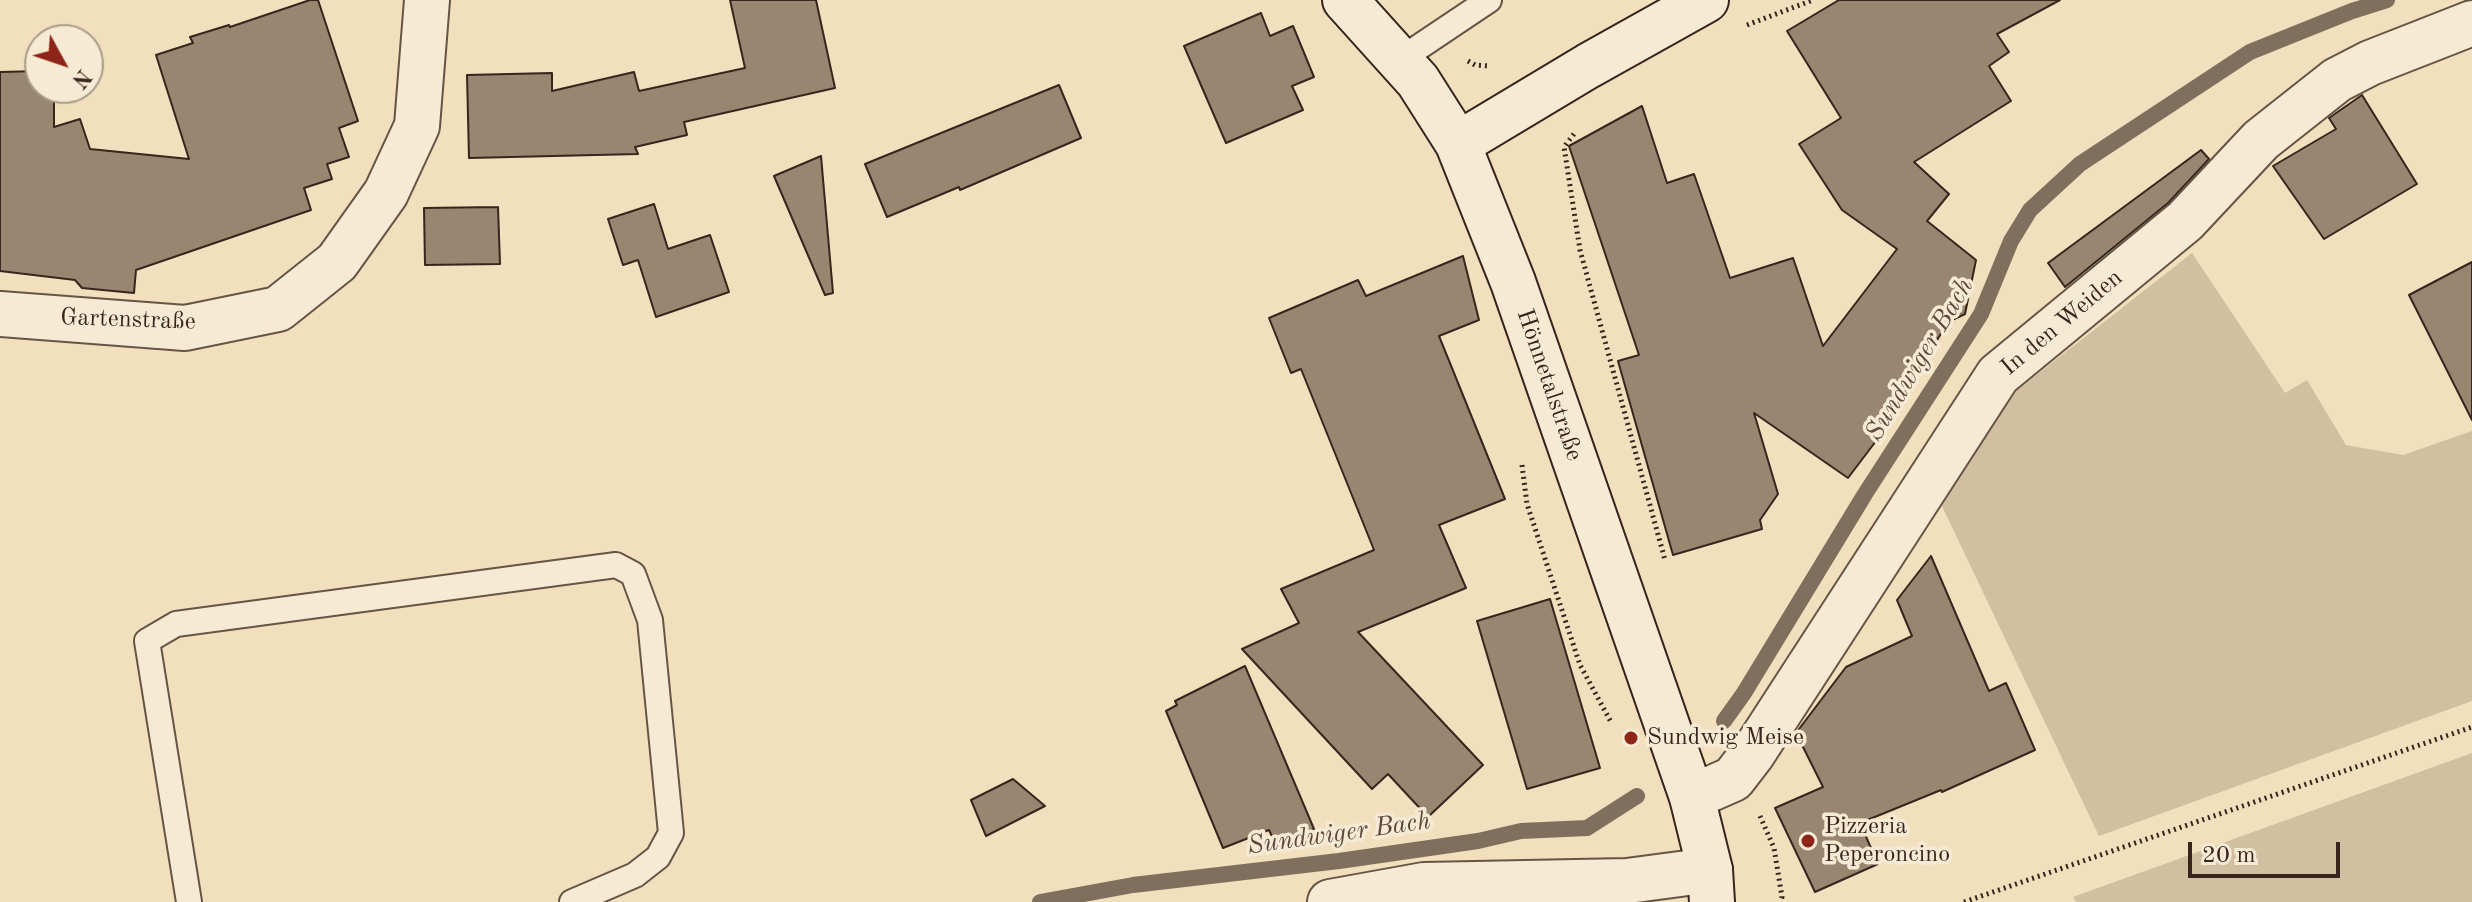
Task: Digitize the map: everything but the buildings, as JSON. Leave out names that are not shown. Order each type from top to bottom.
[{"type":"street","name":"Gartenstraße","points":[[0,314],[185,328],[278,309],[337,262],[386,193],[417,126],[427,0]]},
{"type":"street","name":"Hönnetalstraße","points":[[1345,0],[1401,59],[1458,144],[1513,282],[1692,797],[1711,886]]},
{"type":"street","points":[[1458,144],[1706,0]]},
{"type":"street","name":"In den Weiden","points":[[1692,797],[1733,779],[1753,753],[1998,375],[2185,221],[2261,140],[2337,80],[2370,63],[2472,23]]},
{"type":"street","points":[[1330,902],[1424,885],[1627,881],[1711,886]]},
{"type":"lane","points":[[1401,59],[1489,0]]},
{"type":"lane","points":[[189,902],[147,641],[176,624],[616,565],[633,574],[650,620],[671,833],[658,857],[635,875],[572,902]]},
{"type":"path","points":[[1740,28],[1813,0]]},
{"type":"path","points":[[1582,123],[1564,147],[1580,250],[1665,561]]},
{"type":"path","points":[[1964,902],[2472,727]]},
{"type":"shaded area","points":[[2192,253],[2285,393],[2307,380],[2346,445],[2403,455],[2472,431],[2472,701],[2099,836],[1941,504],[2016,391]]},
{"type":"shaded area","points":[[2472,753],[2472,902],[2076,902],[2073,897]]},
{"type":"waterway","name":"Sundwiger Bach","points":[[1724,721],[1981,314],[2011,241],[2030,210],[2080,164],[2250,52],[2387,0]]},
{"type":"waterway","name":"Sundwiger Bach","points":[[1040,902],[1133,885],[1478,841],[1521,831],[1587,828],[1637,796]]},
{"type":"place","name":"Sundwig Meise","points":[[1631,738]]},
{"type":"place","name":"Pizzeria Peperoncino","points":[[1808,841]]}]
